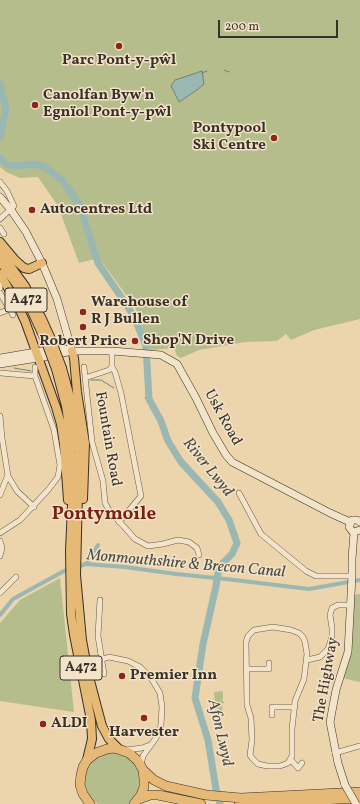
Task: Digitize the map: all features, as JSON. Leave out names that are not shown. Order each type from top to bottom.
[{"type":"highway","points":[[90,804],[83,794],[80,785],[83,767],[87,760],[96,753],[101,750],[113,748],[121,750],[134,757],[154,780],[166,786],[206,795],[249,798],[360,792]]},
{"type":"highway","points":[[136,801],[143,791],[144,783],[142,768]]},
{"type":"highway","points":[[80,804],[83,794]]},
{"type":"highway","points":[[136,801],[150,795],[158,795],[201,804]]},
{"type":"highway","points":[[239,804],[360,798]]},
{"type":"main road","points":[[0,242],[24,268],[29,269],[42,263]]},
{"type":"main road","name":"A472","points":[[0,252],[25,286],[42,319],[72,405],[79,452],[77,530],[73,551]]},
{"type":"main road","name":"A472","points":[[0,261],[26,300],[49,340]]},
{"type":"main road","points":[[0,274],[25,321],[56,407],[63,438],[73,551]]},
{"type":"main road","points":[[72,351],[85,443],[84,487],[81,513],[77,530]]},
{"type":"main road","name":"A472","points":[[59,368],[69,426],[73,483],[73,575],[71,614],[92,720],[92,739],[87,760]]},
{"type":"main road","name":"A472","points":[[73,575],[80,630],[90,682],[104,731],[109,739],[121,750]]},
{"type":"street","points":[[0,182],[7,191],[14,206],[0,219]]},
{"type":"street","points":[[0,197],[26,232],[42,263],[57,299],[72,351]]},
{"type":"street","points":[[0,228],[4,234]]},
{"type":"street","points":[[0,293],[13,315]]},
{"type":"street","points":[[0,313],[10,309]]},
{"type":"street","name":"Usk Road","points":[[37,356],[72,351],[112,351],[161,355],[176,364],[189,384],[216,439],[232,462],[330,513],[350,522],[354,520],[360,522]]},
{"type":"street","points":[[112,351],[112,367],[116,372],[121,393],[141,496],[119,522]]},
{"type":"street","points":[[0,358],[37,356]]},
{"type":"street","points":[[0,364],[37,356]]},
{"type":"street","points":[[0,533],[20,520],[34,507],[56,482],[60,472],[54,430],[35,376],[35,367]]},
{"type":"street","name":"Fountain Road","points":[[84,367],[92,442],[103,481],[105,503],[109,510],[135,539],[148,546],[178,540],[189,542],[196,548],[200,556]]},
{"type":"street","name":"Fountain Road","points":[[85,378],[109,370],[112,367]]},
{"type":"street","points":[[5,372],[35,376]]},
{"type":"street","points":[[0,416],[8,476],[17,491],[34,507]]},
{"type":"street","points":[[0,495],[8,476]]},
{"type":"street","points":[[239,493],[261,534],[306,570],[316,576],[352,576]]},
{"type":"street","points":[[350,522],[350,529],[357,531]]},
{"type":"street","name":"The Highway","points":[[356,804],[345,785],[335,753],[330,722],[336,690],[348,652],[352,559],[357,531]]},
{"type":"street","points":[[0,541],[2,548],[0,556]]},
{"type":"street","points":[[0,593],[16,577]]},
{"type":"street","points":[[5,579],[9,584]]},
{"type":"street","points":[[100,600],[98,636],[103,659],[104,674]]},
{"type":"street","points":[[307,660],[320,657],[328,649],[332,637],[330,615],[332,608],[338,605],[350,605]]},
{"type":"street","points":[[264,628],[282,628],[299,633],[303,637],[307,660],[304,679],[295,701],[292,729],[292,756],[291,760],[280,766],[258,764],[250,755],[252,740],[251,718],[248,705],[247,669],[246,642],[248,636],[254,630],[264,628]]},
{"type":"street","points":[[103,659],[109,657],[118,658],[135,664],[146,672],[158,688],[161,699],[162,717],[158,734],[144,756],[142,768]]},
{"type":"street","points":[[247,669],[269,669],[270,663]]},
{"type":"street","points":[[272,714],[272,707],[295,707]]},
{"type":"street","points":[[121,750],[142,748],[151,745]]},
{"type":"street","points":[[335,753],[360,746]]},
{"type":"street","points":[[291,760],[298,768],[302,763]]},
{"type":"green space","points":[[0,0],[360,0],[360,319],[314,330],[291,340],[286,334],[277,341],[245,342],[199,350],[181,358],[177,356],[174,348],[150,350],[135,307],[99,258],[79,263],[58,206],[38,177],[20,178],[6,172],[0,167]]},
{"type":"green space","points":[[60,578],[74,712],[0,701],[0,623],[20,600]]},
{"type":"green space","points":[[360,594],[360,682],[342,678],[354,595]]},
{"type":"green space","points":[[223,691],[223,714],[216,715],[214,692]]},
{"type":"green space","points":[[111,751],[129,757],[136,764],[140,772],[141,781],[139,790],[128,804],[98,804],[93,801],[84,785],[84,775],[87,766],[93,759]]},
{"type":"water","points":[[202,71],[204,84],[179,102],[171,86],[175,80]]},
{"type":"waterway","points":[[224,70],[229,72]]},
{"type":"waterway","points":[[202,73],[207,71]]},
{"type":"waterway","name":"River Lwyd","points":[[0,84],[6,110],[0,137]]},
{"type":"waterway","name":"River Lwyd","points":[[0,158],[6,164],[16,166],[34,164],[45,167],[62,180],[80,206],[98,263],[130,310],[146,346],[149,399],[161,421],[168,441],[181,462],[218,502],[229,520],[237,543],[232,554],[219,567],[203,644],[195,698],[208,740],[220,804]]},
{"type":"waterway","points":[[14,368],[31,371]]},
{"type":"waterway","points":[[91,380],[101,380],[114,388]]},
{"type":"waterway","name":"River Lwyd","points":[[145,398],[149,399]]},
{"type":"waterway","points":[[86,564],[98,545]]},
{"type":"waterway","name":"Monmouthshire & Brecon Canal","points":[[0,615],[13,599],[64,571],[86,564],[125,567],[309,589],[360,580]]},
{"type":"place","name":"Parc Pont-y-pŵl","points":[[119,46]]},
{"type":"place","name":"Canolfan Byw'n Egnïol Pont-y-pŵl","points":[[35,105]]},
{"type":"place","name":"Pontypool Ski Centre","points":[[274,138]]},
{"type":"place","name":"Autocentres Ltd","points":[[32,210]]},
{"type":"place","name":"Warehouse of R J Bullen","points":[[83,312]]},
{"type":"place","name":"Robert Price","points":[[83,327]]},
{"type":"place","name":"Shop'N Drive","points":[[135,341]]},
{"type":"place","name":"Premier Inn","points":[[122,676]]},
{"type":"place","name":"Harvester","points":[[144,718]]},
{"type":"place","name":"ALDI","points":[[43,724]]},
{"type":"district","name":"Pontymoile","points":[[104,516]]},
{"type":"water label","name":"Afon Lwyd","points":[[219,733]]}]
